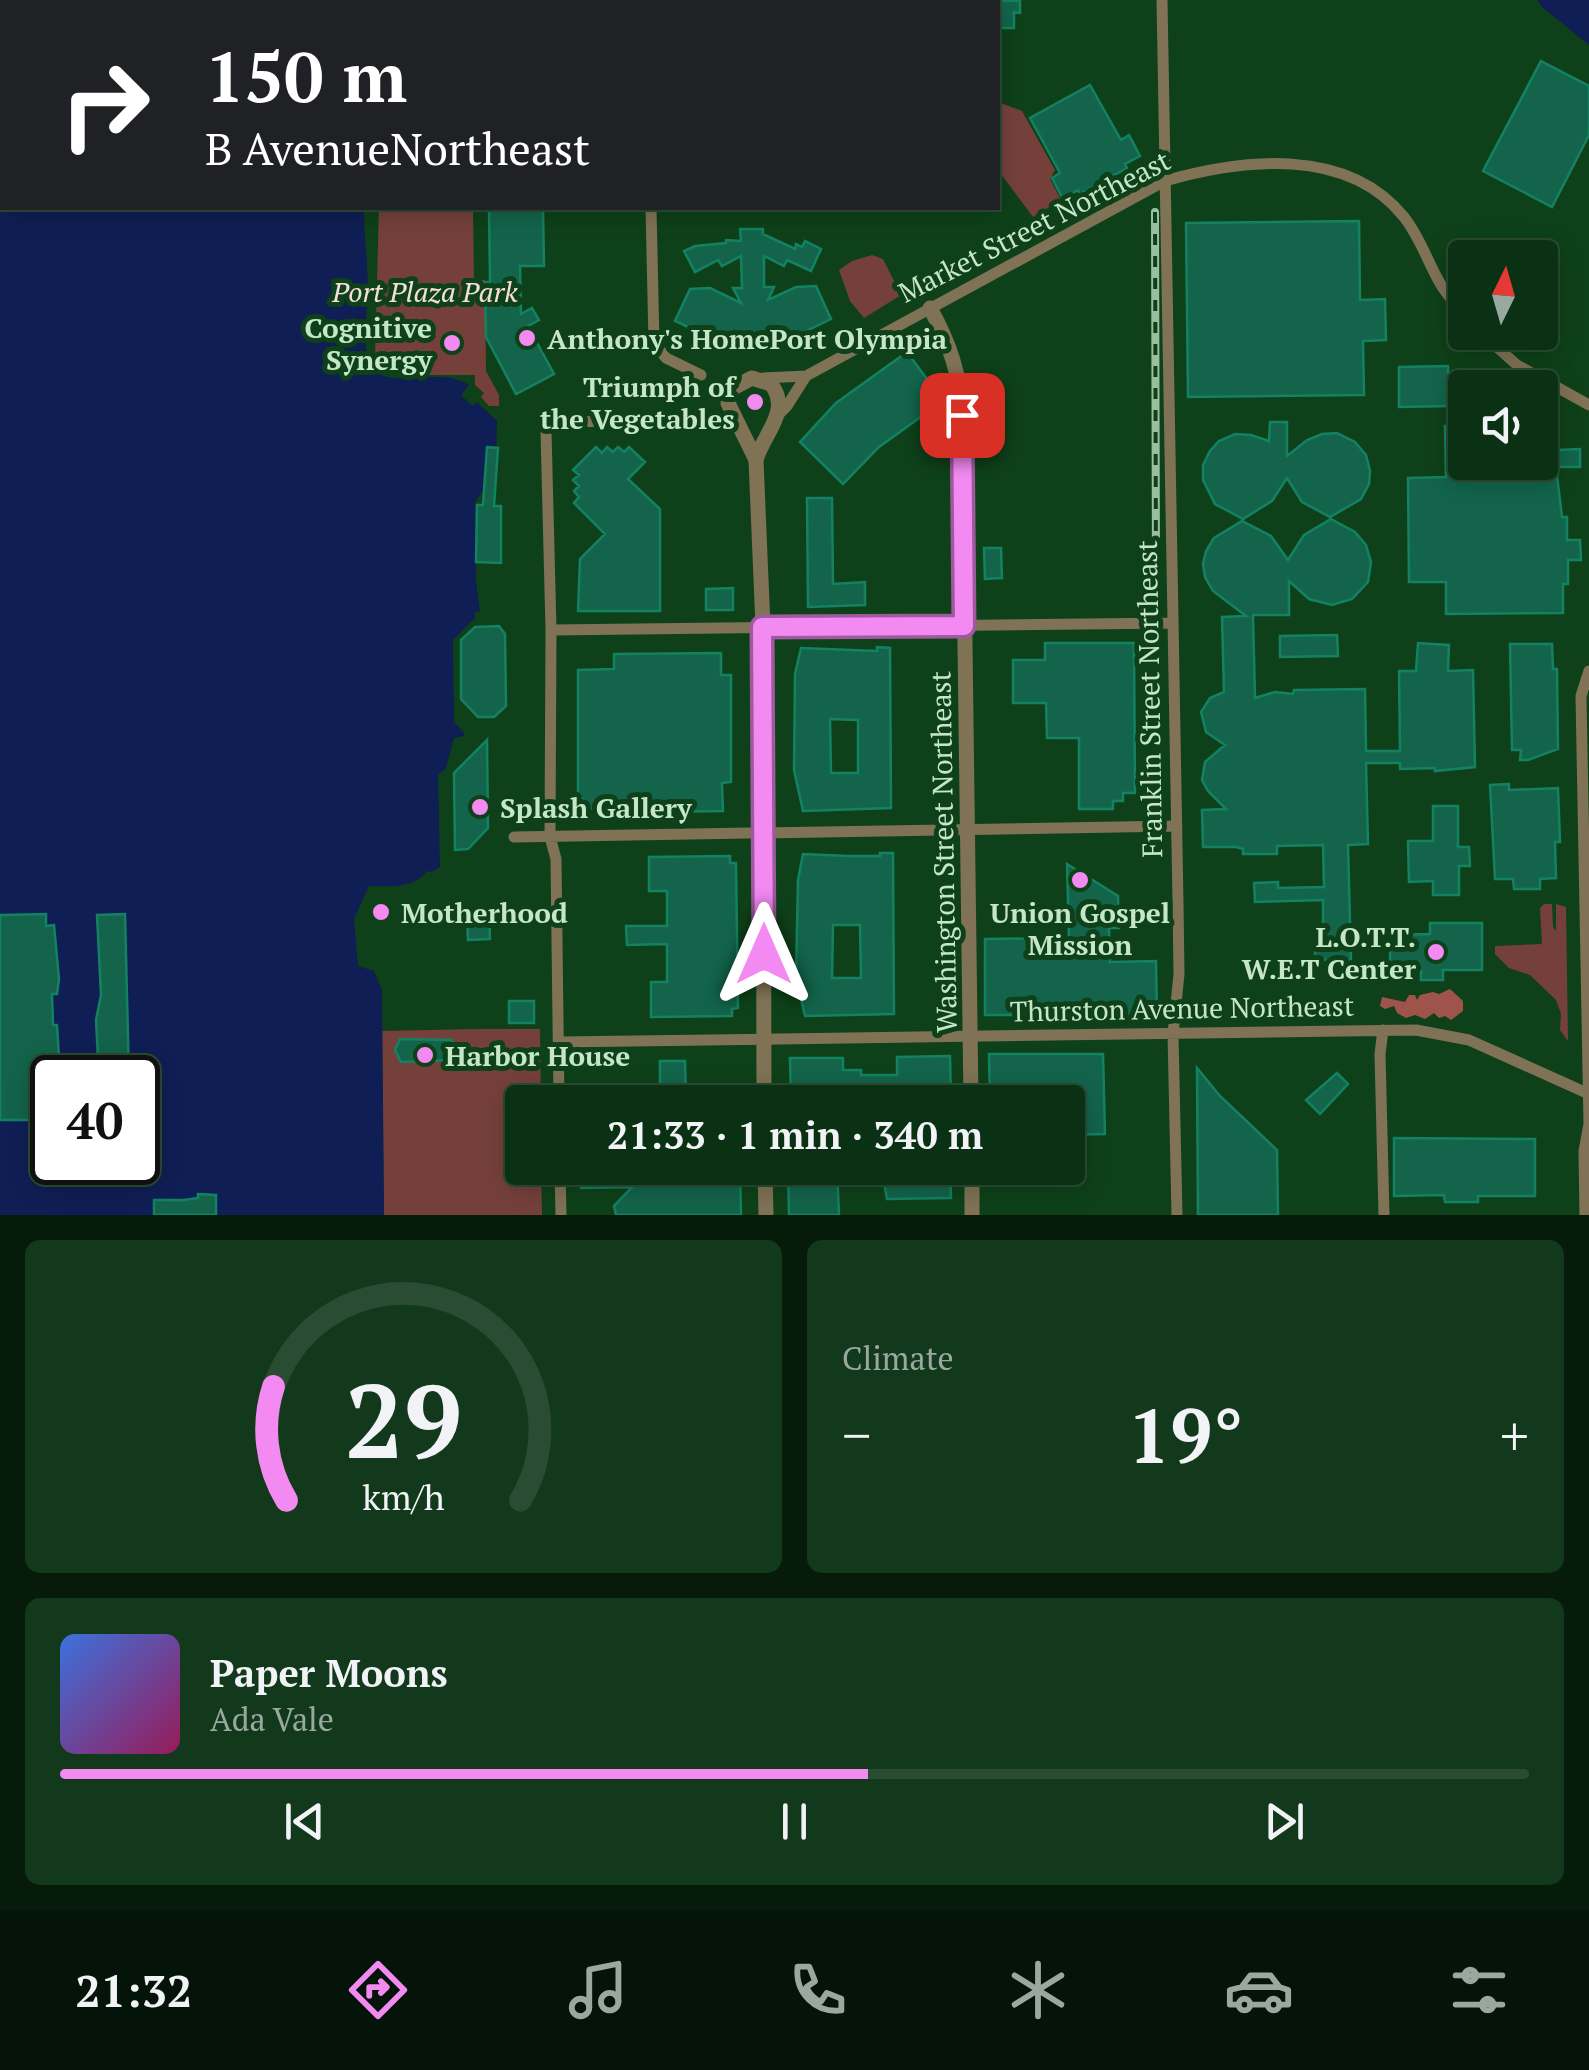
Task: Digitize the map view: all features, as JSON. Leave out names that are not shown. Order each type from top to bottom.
[{"type":"street","points":[[1162,0],[1166,181]]},
{"type":"street","name":"Market Street Northeast","points":[[759,378],[806,376],[1166,181],[1205,170],[1262,164],[1338,170],[1403,214],[1448,294]]},
{"type":"street","name":"Franklin Street Northeast","points":[[1166,181],[1179,974],[1173,1034],[1178,1215]]},
{"type":"street","points":[[651,210],[654,343],[666,358],[701,375]]},
{"type":"street","name":"Washington Street Northeast","points":[[930,308],[953,353],[960,381],[971,1085]]},
{"type":"street","points":[[1500,350],[1517,366],[1589,405]]},
{"type":"street","name":"Market Street Northeast","points":[[776,416],[806,376]]},
{"type":"street","points":[[756,460],[776,416],[778,396],[771,384],[759,378],[744,379],[730,395],[730,411],[756,460],[765,833],[764,1085]]},
{"type":"street","points":[[739,424],[760,428],[776,416]]},
{"type":"street","points":[[559,1085],[556,859],[550,837],[547,430],[556,422],[701,420]]},
{"type":"street","points":[[551,630],[1173,624]]},
{"type":"street","points":[[1585,1215],[1589,1094],[1582,696],[1589,671]]},
{"type":"street","points":[[514,836],[1177,826]]},
{"type":"street","points":[[1382,1030],[1384,1215]]},
{"type":"street","name":"Thurston Avenue Northeast","points":[[559,1042],[1433,1031],[1469,1040],[1589,1094]]},
{"type":"street","points":[[560,1185],[561,1215]]},
{"type":"street","points":[[765,1185],[766,1215]]},
{"type":"street","points":[[972,1185],[972,1215]]},
{"type":"green space","points":[[1000,103],[1022,111],[1055,170],[1050,179],[1061,200],[1033,217],[1000,173]]},
{"type":"green space","name":"Port Plaza Park","points":[[379,210],[473,210],[474,280],[485,280],[486,371],[499,395],[499,406],[489,406],[481,397],[484,393],[475,385],[475,375],[397,375],[386,372],[375,358]]},
{"type":"green space","points":[[872,255],[883,259],[901,295],[864,318],[850,301],[839,270]]},
{"type":"green space","points":[[1552,904],[1556,931],[1556,904],[1566,907],[1568,1041],[1560,1030],[1561,1014],[1556,1000],[1530,975],[1509,968],[1495,954],[1495,946],[1542,944],[1540,908]]},
{"type":"green space","points":[[540,1029],[541,1085],[505,1085],[505,1185],[541,1185],[542,1215],[384,1215],[382,1031]]},
{"type":"shaded area","points":[[1450,989],[1463,1001],[1463,1011],[1451,1020],[1434,1013],[1425,1019],[1415,1015],[1406,1018],[1394,1006],[1380,1006],[1382,997],[1405,1002],[1409,995],[1415,995],[1417,1000],[1420,995]]},
{"type":"water","points":[[1537,0],[1589,0],[1589,45],[1542,7]]},
{"type":"water","points":[[0,210],[364,210],[368,293],[365,330],[373,367],[381,375],[394,378],[442,377],[461,381],[469,385],[461,395],[472,406],[477,402],[497,421],[492,477],[475,502],[480,611],[453,640],[454,722],[464,736],[454,738],[446,768],[438,775],[440,867],[408,884],[369,886],[354,919],[358,966],[374,971],[382,990],[384,1215],[0,1215]]},
{"type":"building","points":[[1000,0],[1020,1],[1020,13],[1014,12],[1014,28],[1000,28]]},
{"type":"building","points":[[1541,61],[1589,86],[1589,135],[1552,207],[1483,171]]},
{"type":"building","points":[[1090,85],[1121,140],[1129,135],[1140,156],[1125,164],[1127,168],[1063,199],[1052,178],[1060,173],[1030,118]]},
{"type":"building","points":[[489,210],[543,210],[544,266],[520,266],[521,314],[532,308],[539,320],[528,326],[554,374],[516,394],[486,337],[485,282],[490,282]]},
{"type":"building","points":[[1359,221],[1360,300],[1385,299],[1386,340],[1363,341],[1364,395],[1188,397],[1186,223]]},
{"type":"building","points":[[740,229],[763,229],[763,234],[795,249],[796,244],[802,247],[805,241],[821,249],[811,271],[787,260],[784,266],[764,256],[764,287],[774,287],[768,300],[796,287],[816,286],[831,319],[794,337],[776,338],[776,344],[731,345],[731,338],[713,339],[675,321],[690,289],[710,288],[741,303],[733,288],[742,288],[741,256],[722,266],[718,260],[695,272],[684,251],[726,240],[741,241]]},
{"type":"building","points":[[907,352],[943,401],[879,447],[843,484],[800,442],[836,403]]},
{"type":"building","points":[[1448,366],[1448,406],[1399,407],[1399,367]]},
{"type":"building","points":[[1270,422],[1287,422],[1287,456],[1322,434],[1337,433],[1355,442],[1366,455],[1370,471],[1369,484],[1361,499],[1330,517],[1302,502],[1287,478],[1272,501],[1243,519],[1215,504],[1203,480],[1203,465],[1210,451],[1219,441],[1235,434],[1269,441]]},
{"type":"building","points":[[1448,426],[1448,480],[1558,480],[1562,517],[1567,517],[1567,540],[1580,540],[1581,560],[1568,560],[1563,613],[1446,614],[1446,582],[1409,582],[1408,478],[1446,477]]},
{"type":"building","points":[[487,447],[498,448],[494,506],[501,506],[501,563],[476,562],[477,505],[483,505]]},
{"type":"building","points":[[596,447],[602,453],[607,447],[613,452],[618,447],[624,452],[629,447],[645,462],[628,479],[660,509],[660,611],[578,611],[580,559],[605,534],[574,503],[579,497],[574,491],[579,486],[573,480],[579,475],[573,470]]},
{"type":"building","points":[[1580,449],[1580,467],[1558,467],[1558,450]]},
{"type":"building","points":[[807,498],[832,498],[833,584],[865,582],[865,605],[808,607]]},
{"type":"building","points":[[1331,519],[1355,532],[1366,545],[1371,562],[1368,582],[1352,599],[1332,605],[1309,599],[1289,581],[1289,615],[1253,615],[1255,698],[1275,692],[1293,694],[1294,690],[1365,689],[1366,751],[1400,751],[1399,671],[1416,671],[1418,643],[1449,645],[1448,671],[1473,670],[1475,767],[1435,771],[1400,769],[1400,763],[1366,763],[1368,844],[1348,845],[1351,960],[1315,960],[1315,936],[1323,935],[1323,900],[1255,902],[1254,883],[1278,882],[1278,888],[1324,887],[1323,845],[1277,846],[1277,854],[1243,854],[1243,849],[1236,847],[1203,847],[1202,810],[1226,809],[1202,780],[1205,762],[1225,745],[1206,732],[1201,712],[1210,698],[1224,692],[1222,617],[1246,616],[1213,591],[1205,577],[1206,551],[1214,538],[1242,521],[1271,536],[1288,560],[1304,535]]},
{"type":"building","points":[[984,548],[1001,548],[1002,578],[985,579]]},
{"type":"building","points":[[733,588],[733,610],[706,610],[706,589]]},
{"type":"building","points":[[499,626],[505,634],[506,706],[494,717],[478,717],[461,699],[461,640],[475,627]]},
{"type":"building","points":[[1337,635],[1338,656],[1280,657],[1280,636]]},
{"type":"building","points":[[1045,643],[1134,643],[1135,793],[1123,793],[1123,801],[1113,801],[1113,809],[1079,809],[1079,738],[1047,738],[1046,703],[1013,703],[1013,660],[1045,660]]},
{"type":"building","points":[[1510,644],[1552,644],[1553,669],[1557,669],[1558,749],[1528,760],[1520,760],[1521,750],[1512,750]]},
{"type":"building","points":[[877,647],[890,648],[891,808],[803,811],[794,770],[795,674],[801,648],[877,651]],"holes":[[[830,719],[858,720],[858,773],[831,773]]]},
{"type":"building","points":[[721,653],[721,675],[731,675],[731,782],[722,783],[723,811],[602,813],[601,808],[584,809],[584,799],[578,799],[578,670],[614,669],[614,654]]},
{"type":"building","points":[[487,740],[488,828],[468,849],[455,850],[454,773]]},
{"type":"building","points":[[1509,784],[1509,790],[1558,788],[1560,842],[1555,842],[1556,878],[1540,879],[1540,889],[1514,889],[1513,879],[1495,879],[1490,785]]},
{"type":"building","points":[[1433,806],[1458,806],[1458,847],[1469,847],[1470,866],[1459,866],[1459,895],[1433,895],[1433,881],[1409,882],[1408,841],[1433,841]]},
{"type":"building","points":[[893,853],[894,1014],[805,1016],[796,976],[798,880],[803,854]],"holes":[[[833,925],[860,925],[861,978],[832,978]]]},
{"type":"building","points":[[730,856],[730,863],[736,863],[738,1008],[732,1009],[732,1016],[651,1017],[651,982],[667,982],[667,944],[627,945],[626,926],[667,926],[667,891],[649,891],[649,857]]},
{"type":"building","points":[[1067,864],[1118,896],[1119,928],[1109,928],[1110,962],[1156,961],[1157,1014],[1068,1019],[1068,1015],[985,1015],[985,939],[1069,938]]},
{"type":"building","points":[[489,908],[490,939],[468,940],[467,909]]},
{"type":"building","points":[[46,914],[46,926],[54,925],[59,979],[57,994],[52,994],[53,1025],[57,1025],[59,1055],[30,1055],[30,1120],[0,1120],[0,915]]},
{"type":"building","points":[[125,914],[128,1055],[98,1055],[96,1020],[101,995],[97,915]]},
{"type":"building","name":"L.O.T.T. W.E.T Center","points":[[1430,923],[1482,923],[1482,970],[1443,970],[1443,980],[1421,980],[1421,971],[1390,971],[1390,935],[1430,934]]},
{"type":"building","points":[[509,1001],[534,1001],[534,1023],[509,1023]]},
{"type":"building","name":"Harbor House","points":[[400,1039],[452,1040],[453,1060],[401,1062],[395,1050]]},
{"type":"building","points":[[989,1054],[1103,1054],[1105,1134],[1085,1135],[1085,1085],[990,1085]]},
{"type":"building","points":[[950,1056],[951,1085],[791,1085],[790,1058],[843,1058],[843,1070],[861,1070],[861,1075],[897,1075],[897,1057]]},
{"type":"building","points":[[660,1061],[685,1061],[686,1085],[660,1085]]},
{"type":"building","points":[[1197,1068],[1220,1096],[1277,1150],[1278,1215],[1198,1215]]},
{"type":"building","points":[[1337,1073],[1348,1084],[1320,1114],[1306,1100]]},
{"type":"building","points":[[1394,1138],[1535,1139],[1535,1196],[1478,1196],[1478,1202],[1445,1202],[1444,1195],[1394,1196]]},
{"type":"building","points":[[581,1185],[740,1185],[741,1215],[616,1215],[614,1206],[632,1187]]},
{"type":"building","points":[[788,1185],[838,1185],[839,1215],[789,1215]]},
{"type":"building","points":[[884,1185],[951,1185],[951,1198],[887,1199]]},
{"type":"building","points":[[198,1194],[216,1195],[216,1215],[154,1215],[154,1200],[184,1200],[198,1198]]},
{"type":"railway","points":[[1155,212],[1156,579]]},
{"type":"place","name":"Anthony's HomePort Olympia","points":[[527,338]]},
{"type":"place","name":"Cognitive Synergy","points":[[452,343]]},
{"type":"place","name":"Triumph of the Vegetables","points":[[755,402]]},
{"type":"place","name":"Splash Gallery","points":[[480,807]]},
{"type":"place","name":"Union Gospel Mission","points":[[1080,880]]},
{"type":"place","name":"Motherhood","points":[[381,912]]},
{"type":"place","name":"L.O.T.T. W.E.T Center","points":[[1436,952]]},
{"type":"place","name":"Harbor House","points":[[425,1055]]},
{"type":"route","points":[[764,954],[762,627],[964,626],[962,415]]}]
